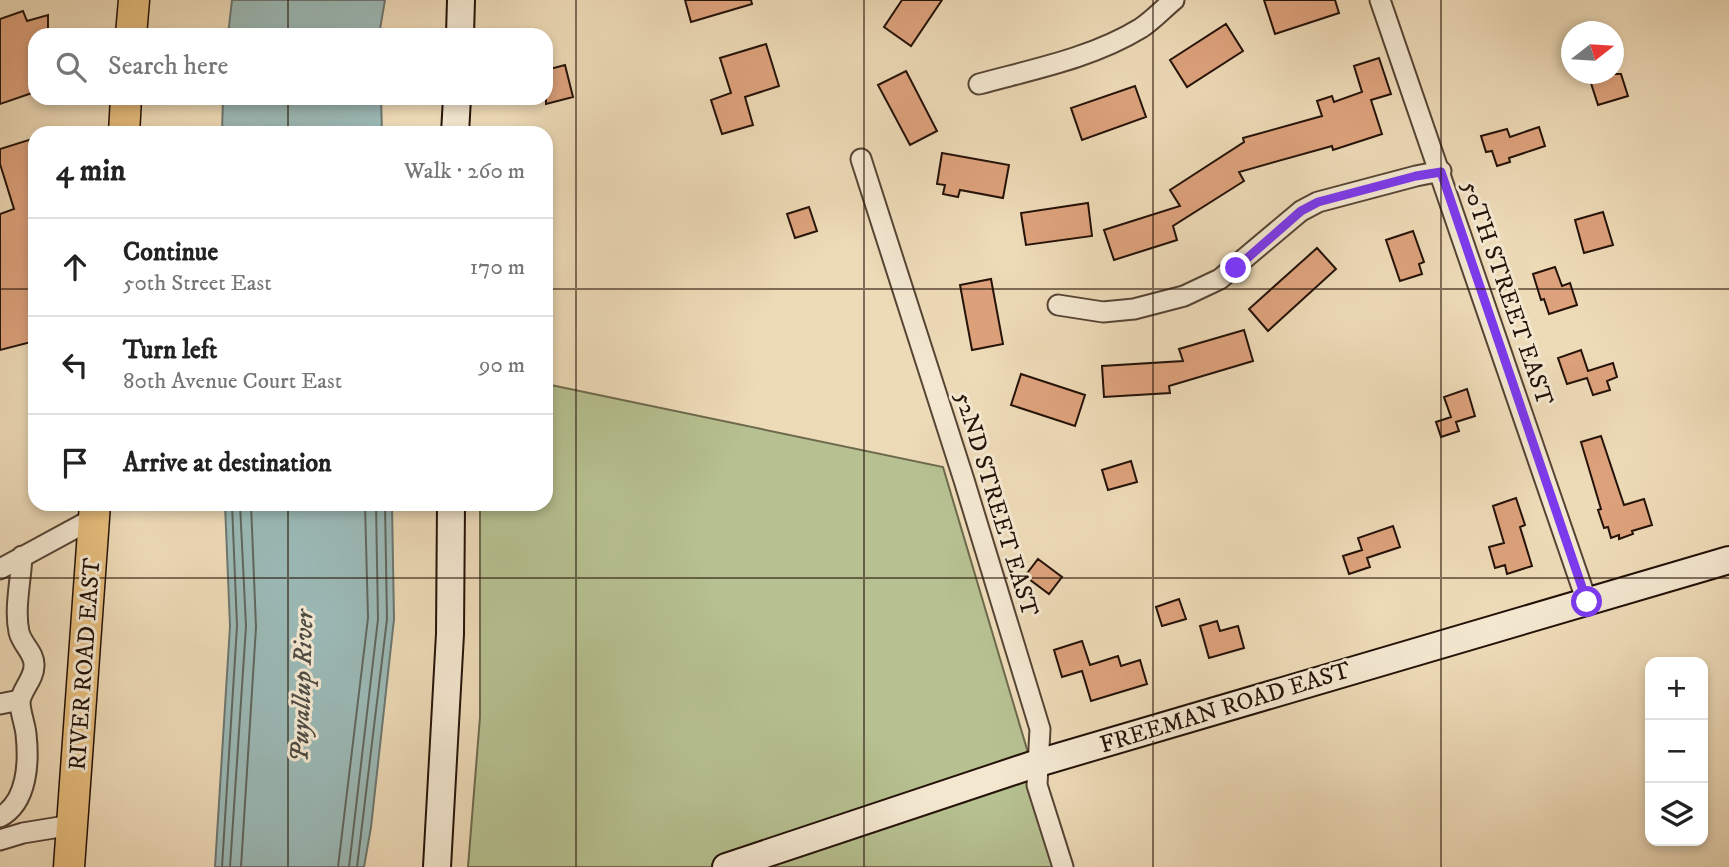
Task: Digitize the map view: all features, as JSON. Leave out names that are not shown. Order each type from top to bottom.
[{"type":"main road","points":[[132,28],[134,0]]},
{"type":"main road","points":[[124,126],[126,105]]},
{"type":"main road","name":"RIVER ROAD EAST","points":[[69,867],[94,511]]},
{"type":"street","points":[[460,28],[461,0]]},
{"type":"street","points":[[979,84],[1074,58],[1115,41],[1143,27],[1174,0]]},
{"type":"street","name":"50TH STREET EAST","points":[[1380,0],[1587,602]]},
{"type":"street","points":[[455,126],[457,105]]},
{"type":"street","name":"52ND STREET EAST","points":[[861,159],[1040,729],[1037,785],[1063,867]]},
{"type":"street","points":[[1058,305],[1103,312],[1134,309],[1184,296],[1220,279],[1301,211],[1318,202],[1441,172]]},
{"type":"street","points":[[0,569],[94,511]]},
{"type":"street","points":[[437,867],[450,634],[451,511]]},
{"type":"street","points":[[3,815],[16,801],[28,771],[26,734],[20,700],[34,667],[33,657],[19,634],[22,556]]},
{"type":"street","name":"FREEMAN ROAD EAST","points":[[726,867],[1038,763],[1729,560]]},
{"type":"street","points":[[0,704],[20,700]]},
{"type":"street","points":[[0,840],[23,832],[72,825]]},
{"type":"green space","points":[[553,385],[943,467],[1062,867],[468,867],[480,717],[480,511],[553,511]]},
{"type":"water","points":[[232,0],[385,0],[380,28],[229,28]]},
{"type":"water","points":[[223,105],[381,105],[382,126],[222,126]]},
{"type":"water","name":"Puyallup River","points":[[225,511],[392,511],[394,619],[371,827],[364,867],[215,867],[230,626]]},
{"type":"building","points":[[685,0],[751,0],[752,4],[691,22]]},
{"type":"building","points":[[902,0],[942,0],[911,46],[884,27]]},
{"type":"building","points":[[1264,0],[1335,0],[1339,13],[1275,34]]},
{"type":"building","points":[[23,11],[27,21],[48,15],[48,28],[28,28],[28,94],[0,104],[0,19]]},
{"type":"building","points":[[1226,24],[1243,51],[1187,87],[1170,60]]},
{"type":"building","points":[[766,44],[779,86],[745,97],[753,125],[722,134],[711,100],[731,93],[720,58]]},
{"type":"building","points":[[1379,58],[1391,94],[1371,100],[1382,134],[1333,150],[1332,146],[1239,172],[1244,181],[1173,226],[1177,240],[1114,260],[1104,230],[1180,206],[1170,190],[1244,142],[1243,138],[1322,116],[1317,101],[1332,96],[1334,102],[1362,92],[1354,66]]},
{"type":"building","points":[[565,65],[573,97],[553,102],[553,68]]},
{"type":"building","points":[[906,71],[937,131],[910,145],[878,85]]},
{"type":"building","points":[[1624,83],[1628,96],[1598,105],[1591,84]]},
{"type":"building","points":[[1135,86],[1146,117],[1082,140],[1071,108]]},
{"type":"building","points":[[1539,127],[1545,146],[1509,158],[1510,162],[1497,166],[1492,151],[1486,152],[1481,136],[1507,129],[1510,137]]},
{"type":"building","points":[[28,140],[28,343],[0,350],[0,214],[14,209],[0,164],[0,149]]},
{"type":"building","points":[[942,153],[1009,165],[1003,198],[960,190],[958,197],[943,194],[945,185],[937,184]]},
{"type":"building","points":[[1088,203],[1092,236],[1026,245],[1021,213]]},
{"type":"building","points":[[809,207],[817,231],[795,238],[787,214]]},
{"type":"building","points":[[1603,212],[1613,245],[1584,253],[1575,220]]},
{"type":"building","points":[[1413,231],[1424,262],[1419,264],[1422,274],[1400,281],[1386,240]]},
{"type":"building","points":[[1317,248],[1336,269],[1268,331],[1249,309]]},
{"type":"building","points":[[1555,267],[1562,286],[1570,283],[1577,305],[1549,314],[1544,299],[1541,300],[1533,274]]},
{"type":"building","points":[[991,279],[1003,344],[972,350],[960,285]]},
{"type":"building","points":[[1244,330],[1253,361],[1169,386],[1170,393],[1104,397],[1102,366],[1183,361],[1179,349]]},
{"type":"building","points":[[1581,350],[1588,371],[1613,363],[1617,377],[1607,381],[1610,390],[1593,395],[1587,378],[1567,384],[1558,358]]},
{"type":"building","points":[[1021,374],[1085,395],[1075,426],[1011,405]]},
{"type":"building","points":[[1467,389],[1475,416],[1456,422],[1459,431],[1441,437],[1436,422],[1451,417],[1444,397]]},
{"type":"building","points":[[1601,436],[1624,505],[1644,499],[1652,525],[1632,531],[1633,534],[1619,539],[1619,535],[1611,538],[1608,527],[1604,528],[1581,442]]},
{"type":"building","points":[[1131,461],[1137,482],[1108,490],[1102,470]]},
{"type":"building","points":[[1516,498],[1525,525],[1520,527],[1532,566],[1507,574],[1505,565],[1495,568],[1489,547],[1504,543],[1493,506]]},
{"type":"building","points":[[1393,526],[1400,547],[1367,558],[1370,567],[1349,574],[1343,556],[1362,550],[1358,538]]},
{"type":"building","points":[[1038,559],[1062,577],[1049,594],[1025,576]]},
{"type":"building","points":[[1179,599],[1186,619],[1162,626],[1156,607]]},
{"type":"building","points":[[1217,621],[1220,631],[1238,626],[1244,648],[1209,658],[1200,626]]},
{"type":"building","points":[[1082,641],[1090,665],[1118,656],[1121,666],[1140,660],[1147,684],[1091,701],[1082,671],[1062,677],[1054,650]]},
{"type":"route","points":[[1236,268],[1301,211],[1318,202],[1441,172],[1587,602]]}]
